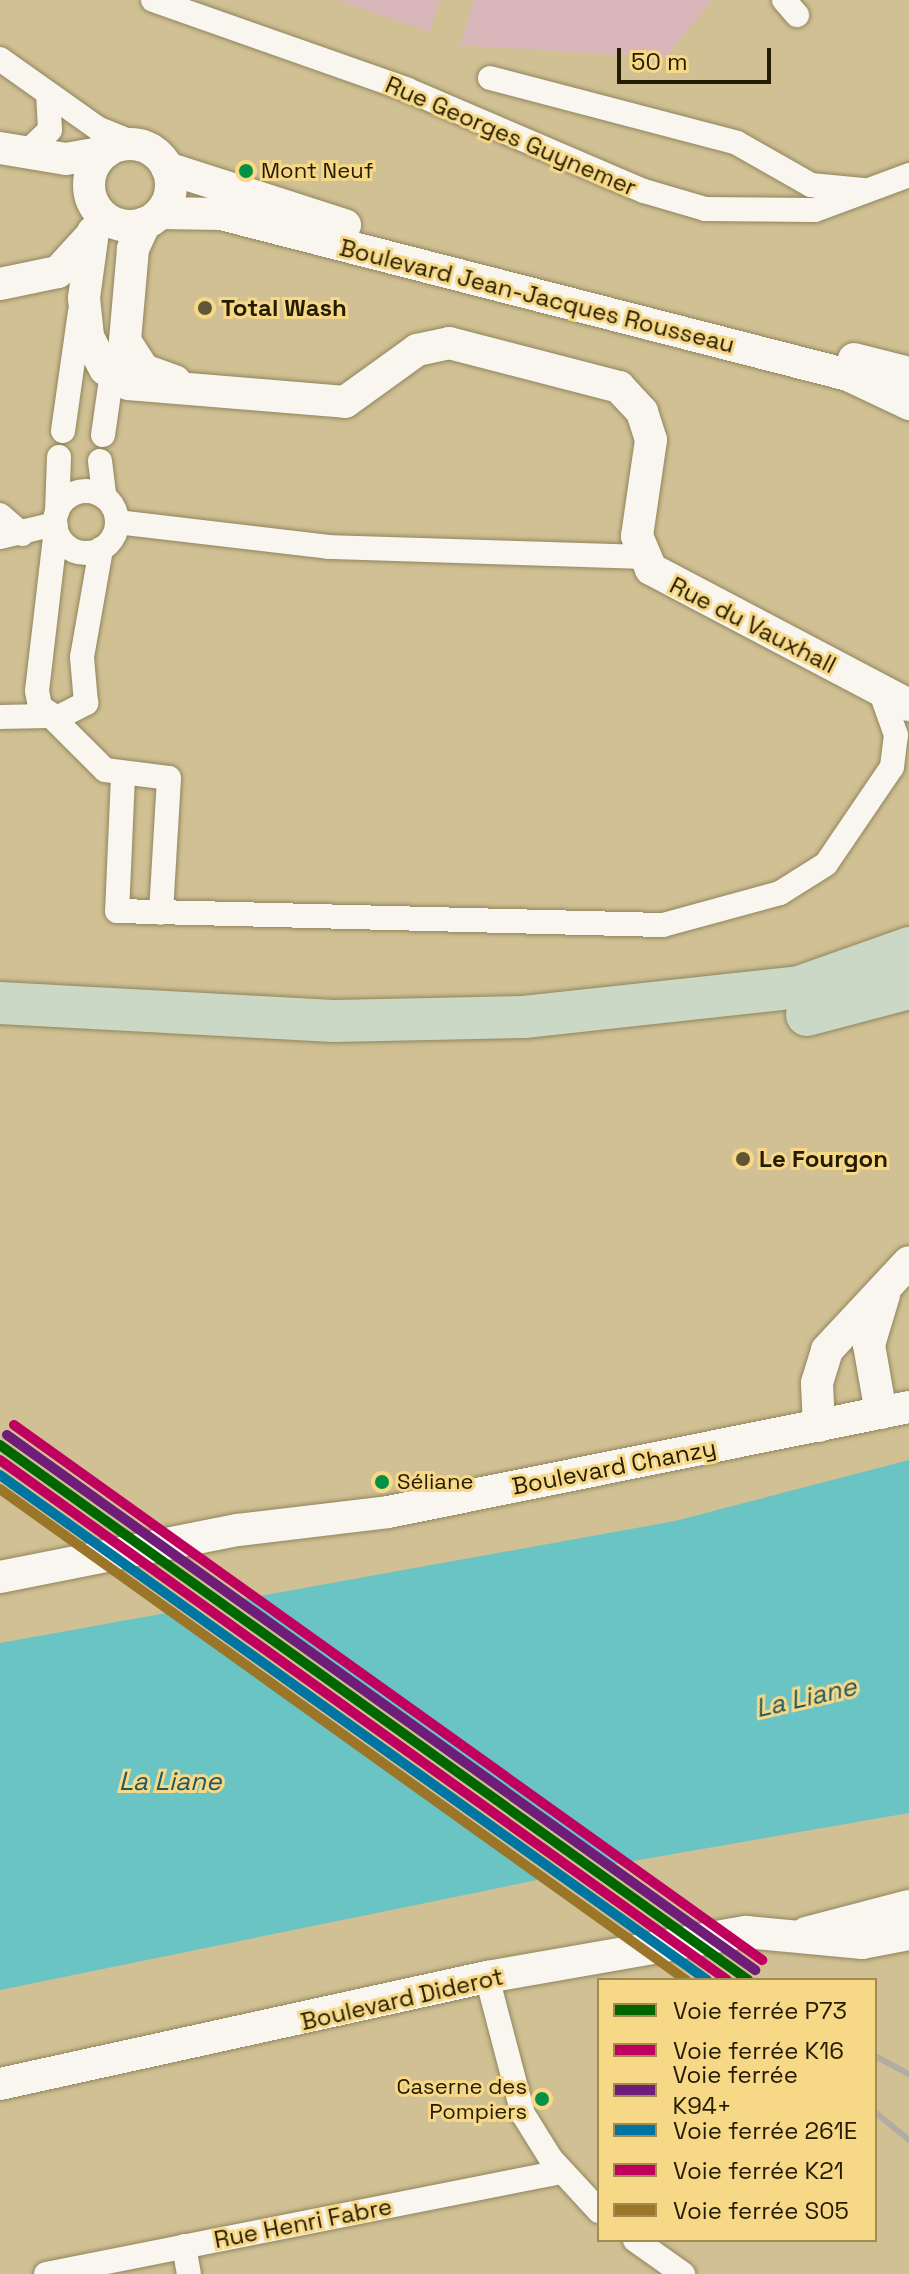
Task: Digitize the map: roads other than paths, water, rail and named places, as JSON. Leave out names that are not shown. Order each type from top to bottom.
[{"type":"highway","points":[[0,1003],[334,1021],[524,1017],[799,987],[909,948]]},
{"type":"highway","points":[[0,1030],[288,1046],[504,1045],[779,1019],[909,988]]},
{"type":"street","name":"Rue Georges Guynemer","points":[[153,0],[408,90],[679,203],[782,213],[878,190],[909,175]]},
{"type":"street","points":[[0,59],[48,96],[73,123],[99,180],[63,431]]},
{"type":"street","name":"Rue Georges Guynemer","points":[[490,78],[737,143],[811,185],[878,190]]},
{"type":"street","points":[[9,155],[50,130],[48,96]]},
{"type":"street","points":[[48,96],[99,180]]},
{"type":"street","points":[[9,155],[63,178],[99,180],[167,168],[170,192],[152,218],[129,281],[103,435]]},
{"type":"street","name":"Boulevard Jean-Jacques Rousseau","points":[[167,168],[449,254],[909,373]]},
{"type":"street","points":[[0,284],[58,272],[99,180]]},
{"type":"street","name":"Boulevard Jean-Jacques Rousseau","points":[[99,180],[116,224],[152,218],[221,214],[848,375],[909,404]]},
{"type":"street","points":[[0,284],[84,298],[129,281]]},
{"type":"street","points":[[84,298],[90,345],[111,375],[133,385],[345,402],[417,350],[441,343],[611,384],[632,398],[649,430],[641,557],[329,547],[117,522]]},
{"type":"street","points":[[125,314],[126,347],[141,367],[207,389]]},
{"type":"street","points":[[59,457],[56,522],[37,691],[50,716],[105,770],[123,776],[169,778],[161,913]]},
{"type":"street","points":[[100,461],[104,496],[117,522]]},
{"type":"street","points":[[0,515],[11,536],[56,522],[77,492],[104,496]]},
{"type":"street","points":[[56,522],[72,549],[101,549]]},
{"type":"street","points":[[0,717],[74,715],[86,703],[82,657],[101,549],[117,522]]},
{"type":"street","name":"Rue du Vauxhall","points":[[641,557],[669,583],[909,705]]},
{"type":"street","points":[[123,776],[117,911],[632,927],[736,910],[818,872],[879,791],[896,745],[880,690]]},
{"type":"street","points":[[895,1410],[869,1336],[902,1270]]},
{"type":"street","points":[[819,1426],[817,1383],[827,1350],[902,1270]]},
{"type":"street","name":"Boulevard Chanzy","points":[[318,1523],[895,1410]]},
{"type":"street","points":[[0,1577],[238,1530],[318,1523]]},
{"type":"street","points":[[0,1597],[242,1549],[318,1523]]},
{"type":"street","name":"Boulevard Diderot","points":[[806,1933],[909,1906]]},
{"type":"street","name":"Boulevard Diderot","points":[[0,2084],[487,1977],[746,1932],[806,1933],[862,1943],[909,1934]]},
{"type":"street","points":[[487,1977],[518,2105],[561,2172],[597,2209]]},
{"type":"street","name":"Rue Henri Fabre","points":[[46,2274],[561,2172]]},
{"type":"street","points":[[638,2242],[683,2274]]},
{"type":"street","points":[[184,2246],[189,2274]]},
{"type":"water","name":"La Liane","points":[[909,1460],[909,1813],[616,1864],[0,1990],[0,1643],[675,1521]]},
{"type":"railway","points":[[877,2057],[909,2074]]},
{"type":"railway","points":[[877,2114],[909,2140]]},
{"type":"rail line","name":"K21","points":[[14,1425],[762,1960]]},
{"type":"rail line","name":"K94+","points":[[7,1435],[755,1970]]},
{"type":"rail line","name":"P73","points":[[0,1445],[745,1978]]},
{"type":"rail line","name":"K16","points":[[0,1460],[724,1978]]},
{"type":"rail line","name":"261E","points":[[0,1475],[704,1978]]},
{"type":"rail line","name":"S05","points":[[0,1489],[683,1978]]},
{"type":"place","name":"Mont Neuf","points":[[246,171]]},
{"type":"place","name":"Total Wash","points":[[205,308]]},
{"type":"place","name":"Le Fourgon","points":[[743,1159]]},
{"type":"place","name":"Séliane","points":[[382,1482]]},
{"type":"place","name":"Caserne des Pompiers","points":[[542,2099]]}]
